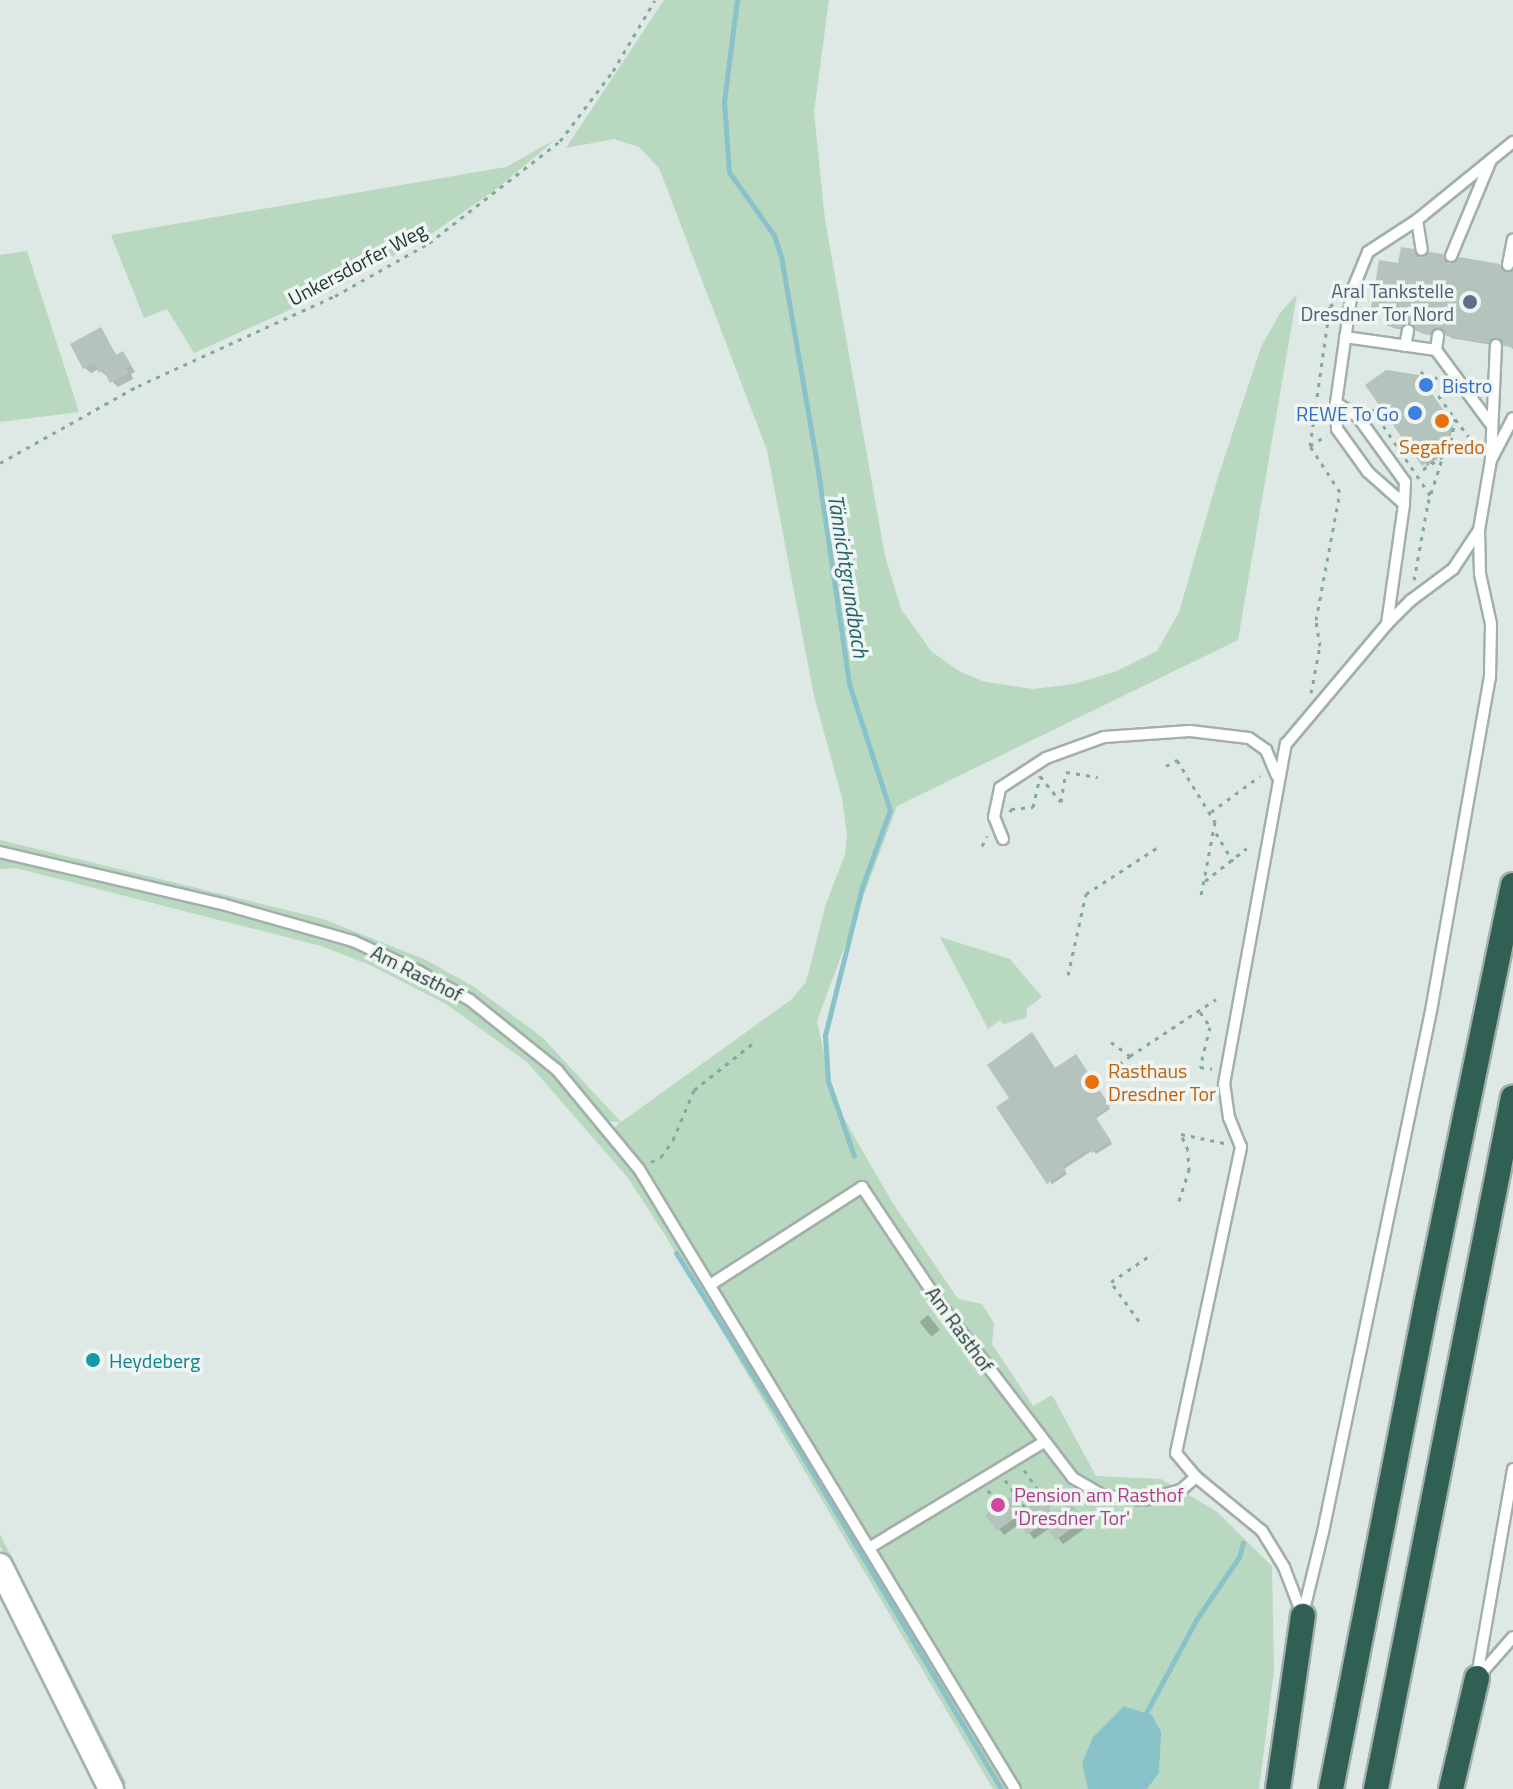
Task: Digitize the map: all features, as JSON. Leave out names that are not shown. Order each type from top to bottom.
[{"type":"highway","points":[[1331,1789],[1513,885]]},
{"type":"highway","points":[[1376,1789],[1513,1097]]},
{"type":"highway","points":[[1278,1789],[1303,1616]]},
{"type":"highway","points":[[1451,1789],[1477,1678]]},
{"type":"street","points":[[0,1566],[111,1789]]},
{"type":"lane","points":[[1404,504],[1368,472],[1337,429],[1336,403],[1352,291],[1368,252],[1417,220],[1513,142]]},
{"type":"lane","points":[[1451,256],[1492,158]]},
{"type":"lane","points":[[1417,220],[1422,250]]},
{"type":"lane","points":[[1508,265],[1513,239]]},
{"type":"lane","points":[[1405,346],[1408,330]]},
{"type":"lane","points":[[1438,335],[1436,350],[1490,423]]},
{"type":"lane","points":[[1345,337],[1436,350]]},
{"type":"lane","points":[[1303,1616],[1327,1517],[1431,1011],[1490,677],[1491,624],[1480,574],[1479,530],[1491,460],[1490,423],[1496,345]]},
{"type":"lane","points":[[1336,403],[1358,417],[1405,482],[1387,624]]},
{"type":"lane","points":[[1491,460],[1513,418]]},
{"type":"lane","points":[[1303,1616],[1290,1578],[1262,1531],[1196,1477],[1176,1453],[1241,1147],[1229,1118],[1223,1091],[1286,744],[1387,624],[1410,601],[1453,569],[1479,530]]},
{"type":"lane","points":[[1003,839],[994,817],[1000,788],[1046,758],[1104,737],[1190,731],[1249,738],[1266,750],[1279,781]]},
{"type":"lane","name":"Am Rasthof","points":[[0,852],[320,930],[420,972],[470,1000],[557,1070],[639,1169],[1015,1789]]},
{"type":"lane","name":"Am Rasthof","points":[[710,1285],[862,1187],[940,1304],[1047,1446]]},
{"type":"lane","points":[[869,1548],[1047,1446],[1086,1487],[1124,1501],[1161,1498],[1181,1490],[1196,1477]]},
{"type":"lane","points":[[1477,1678],[1513,1469]]},
{"type":"lane","points":[[1477,1678],[1513,1637]]},
{"type":"path","name":"Unkersdorfer Weg","points":[[0,463],[138,386],[335,296],[429,243],[560,141],[613,71],[655,0]]},
{"type":"path","points":[[1310,695],[1320,646],[1316,620],[1340,492],[1310,446],[1330,306],[1352,291]]},
{"type":"path","points":[[1421,371],[1475,445]]},
{"type":"path","points":[[1372,409],[1431,495]]},
{"type":"path","points":[[1418,473],[1449,451],[1455,419]]},
{"type":"path","points":[[1410,601],[1431,495],[1443,456]]},
{"type":"path","points":[[1166,766],[1177,760],[1211,812],[1215,833],[1233,861]]},
{"type":"path","points":[[982,846],[985,836],[1003,839],[1011,809],[1033,807],[1040,776],[1061,802],[1066,772],[1098,777]]},
{"type":"path","points":[[1211,812],[1260,776]]},
{"type":"path","points":[[1200,901],[1215,833]]},
{"type":"path","points":[[1068,975],[1086,894],[1158,847]]},
{"type":"path","points":[[1205,881],[1247,848]]},
{"type":"path","points":[[1111,1070],[1216,999]]},
{"type":"path","points":[[1200,1011],[1216,1035]]},
{"type":"path","points":[[1210,1027],[1200,1067],[1216,1070]]},
{"type":"path","points":[[1111,1042],[1130,1056]]},
{"type":"path","points":[[639,1169],[661,1157],[673,1140],[694,1090],[752,1044]]},
{"type":"path","points":[[1179,1201],[1189,1171],[1188,1150],[1181,1134],[1241,1147]]},
{"type":"path","points":[[1139,1321],[1111,1282],[1152,1254]]},
{"type":"path","points":[[1024,1470],[1055,1514]]},
{"type":"path","points":[[1005,1480],[1026,1509]]},
{"type":"path","points":[[988,1490],[998,1505]]},
{"type":"green space","points":[[664,0],[829,0],[814,112],[825,220],[885,556],[901,609],[932,652],[959,671],[985,682],[1033,689],[1074,684],[1117,671],[1157,651],[1179,612],[1218,477],[1261,347],[1280,313],[1297,294],[1238,640],[897,806],[817,1021],[835,1103],[892,1202],[958,1299],[982,1304],[994,1323],[992,1344],[1033,1406],[1052,1395],[1096,1476],[1161,1479],[1216,1511],[1272,1566],[1274,1671],[1259,1789],[1147,1789],[1159,1773],[1152,1715],[1124,1706],[1088,1789],[993,1789],[665,1235],[628,1178],[527,1062],[446,1004],[370,965],[321,946],[16,868],[0,869],[0,859],[222,911],[321,937],[367,954],[467,1006],[507,1035],[552,1073],[608,1135],[620,1122],[609,1121],[536,1043],[472,995],[422,966],[354,935],[0,845],[0,840],[323,919],[426,960],[474,987],[542,1037],[621,1122],[792,999],[806,982],[826,904],[845,854],[847,836],[842,798],[814,696],[767,450],[659,168],[639,147],[614,139],[566,148]]},
{"type":"green space","points":[[556,139],[495,190],[424,239],[329,292],[194,353],[167,309],[144,318],[111,235],[506,167]]},
{"type":"green space","points":[[27,251],[79,412],[0,422],[0,255]]},
{"type":"green space","points":[[940,937],[1010,959],[1042,997],[1027,1008],[1026,1018],[1003,1024],[1000,1020],[988,1029]]},
{"type":"green space","points":[[0,1534],[126,1782],[123,1789],[120,1789],[0,1546]]},
{"type":"water","points":[[1124,1706],[1152,1715],[1161,1732],[1159,1773],[1147,1789],[1088,1789],[1082,1763],[1093,1737]]},
{"type":"building","points":[[1401,247],[1414,249],[1420,258],[1430,252],[1443,254],[1449,264],[1459,257],[1500,264],[1503,271],[1513,271],[1513,347],[1504,346],[1497,337],[1488,343],[1446,336],[1440,327],[1430,334],[1416,331],[1409,322],[1400,328],[1387,326],[1390,311],[1371,308],[1379,260],[1398,263]]},
{"type":"building","points":[[101,327],[116,355],[123,351],[131,365],[126,368],[129,373],[110,383],[104,370],[99,373],[94,363],[83,369],[70,344]]},
{"type":"building","name":"REWE To Go","points":[[1386,370],[1419,375],[1451,421],[1447,448],[1422,466],[1365,385]]},
{"type":"building","points":[[1032,1032],[1055,1068],[1076,1054],[1110,1106],[1095,1116],[1111,1141],[1092,1153],[1089,1149],[1063,1166],[1066,1171],[1047,1184],[996,1107],[1009,1098],[987,1065]]},
{"type":"building","points":[[1013,1495],[1024,1510],[1042,1498],[1054,1515],[1071,1503],[1083,1520],[1056,1540],[1043,1523],[1027,1535],[1015,1518],[997,1531],[985,1515]]},
{"type":"waterway","name":"Tännichtgrundbach","points":[[737,0],[724,102],[729,172],[774,235],[781,256],[817,464],[849,684],[890,810],[862,887],[825,1035],[828,1081],[854,1156]]},
{"type":"waterway","points":[[676,1253],[786,1428],[1001,1789]]},
{"type":"waterway","points":[[1146,1713],[1196,1620],[1239,1557],[1243,1543]]},
{"type":"place","name":"Aral Tankstelle Dresdner Tor Nord","points":[[1470,302]]},
{"type":"place","name":"Bistro","points":[[1426,385]]},
{"type":"place","name":"REWE To Go","points":[[1415,413]]},
{"type":"place","name":"Segafredo","points":[[1442,421]]},
{"type":"place","name":"Rasthaus Dresdner Tor","points":[[1092,1082]]},
{"type":"place","name":"Heydeberg","points":[[93,1360]]},
{"type":"place","name":"Pension am Rasthof 'Dresdner Tor'","points":[[998,1505]]}]
